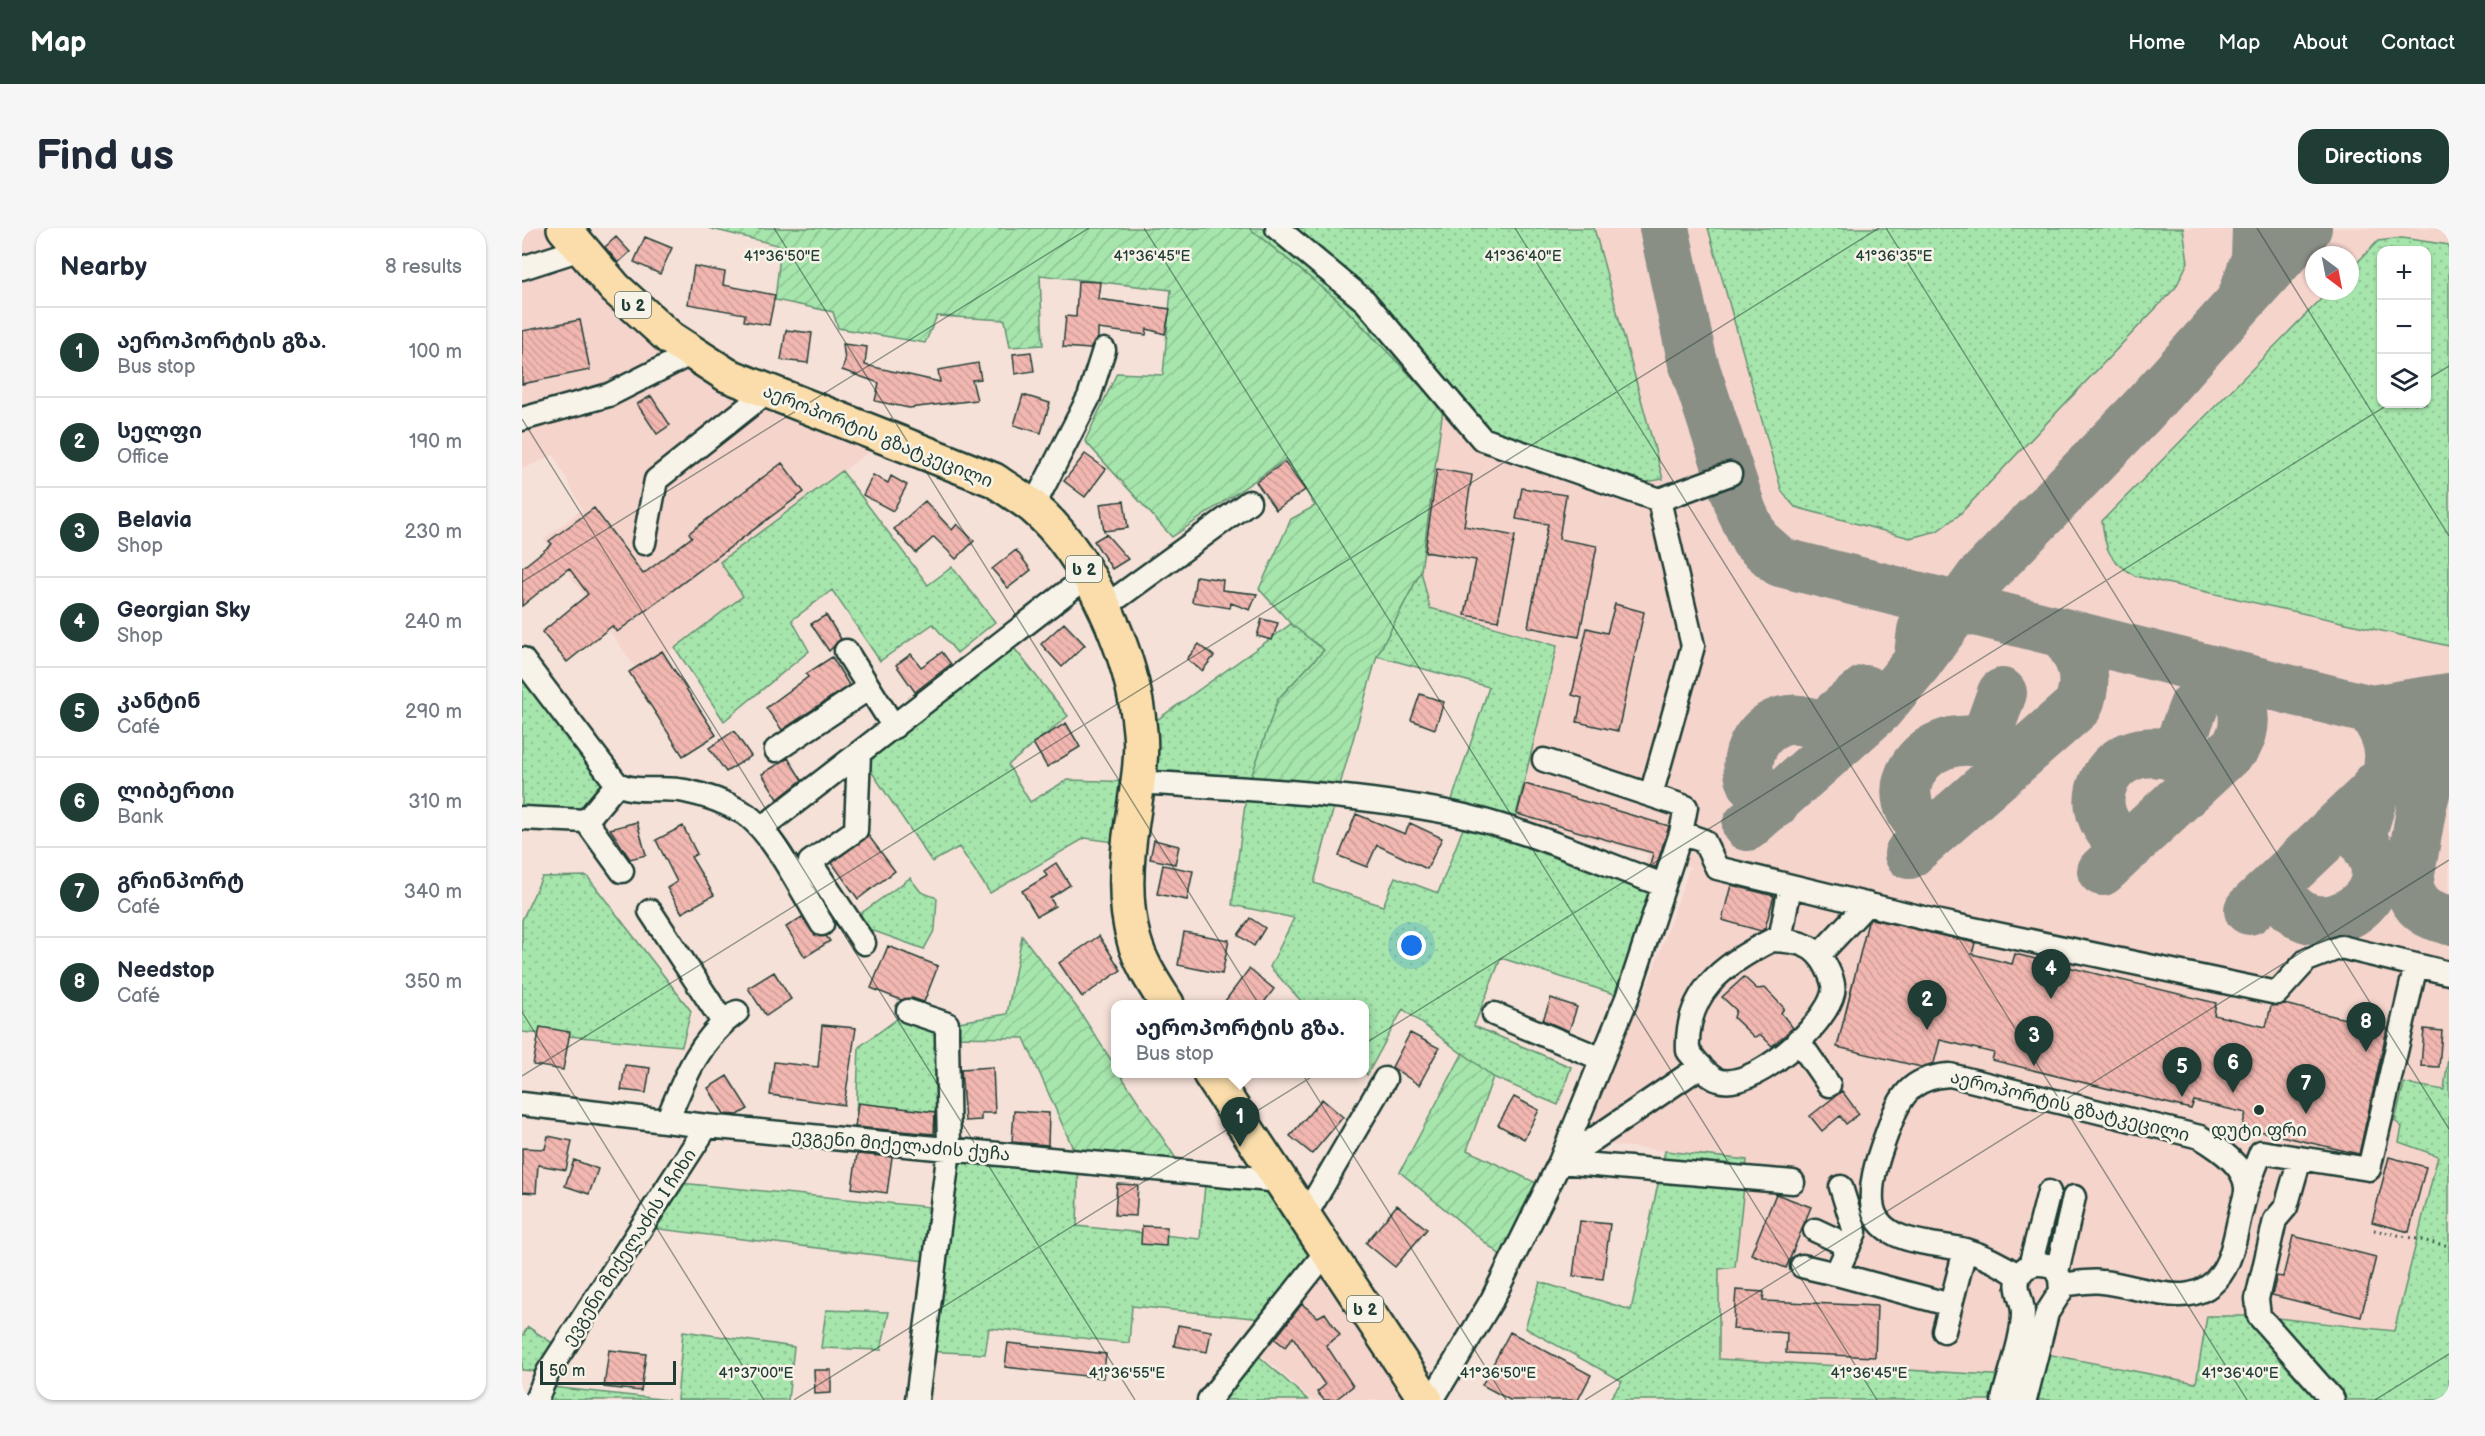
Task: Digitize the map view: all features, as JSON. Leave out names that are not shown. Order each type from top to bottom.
[{"type":"highway","name":"აეროპორტის გზატკეცილი","points":[[572,239],[615,288],[670,338],[692,353],[727,375],[767,392],[994,480],[1033,507],[1089,575],[1106,606],[1132,689],[1140,732],[1138,782],[1129,844],[1127,893],[1134,940],[1151,978],[1164,1000]]},
{"type":"highway","name":"ს 2","points":[[1213,1078],[1426,1400]]},
{"type":"street","points":[[1277,228],[1365,301],[1482,439],[1659,500],[1730,474]]},
{"type":"street","points":[[522,268],[572,239]]},
{"type":"street","points":[[1033,507],[1089,397],[1104,350]]},
{"type":"street","points":[[522,419],[609,395],[692,353]]},
{"type":"street","points":[[644,543],[656,480],[767,392]]},
{"type":"street","points":[[1651,795],[1693,646],[1659,500]]},
{"type":"street","points":[[1106,606],[1249,502]]},
{"type":"street","points":[[762,828],[1089,575]]},
{"type":"street","points":[[846,651],[894,727]]},
{"type":"street","points":[[522,659],[617,784],[632,790],[684,791],[716,800],[743,812],[762,828],[822,924]]},
{"type":"street","points":[[776,750],[869,688]]},
{"type":"street","points":[[860,753],[856,830],[810,862],[864,943]]},
{"type":"street","points":[[1432,1400],[1492,1300],[1560,1162],[1627,998],[1681,833],[1686,807],[1544,760]]},
{"type":"street","points":[[1138,782],[1337,795],[1448,812],[1513,830],[1666,879]]},
{"type":"street","points":[[586,821],[617,784]]},
{"type":"street","points":[[522,818],[586,821]]},
{"type":"street","points":[[586,821],[622,871]]},
{"type":"street","points":[[1681,833],[1704,840],[1717,868],[1952,925],[2277,993],[2307,960],[2341,947],[2449,973]]},
{"type":"street","points":[[1780,940],[1790,886]]},
{"type":"street","points":[[1819,955],[1867,904]]},
{"type":"street","points":[[650,911],[730,1017],[704,1042],[687,1073],[667,1121]]},
{"type":"street","points":[[1772,940],[1796,940],[1813,948],[1819,955],[1832,977],[1833,992],[1824,1011],[1798,1040],[1756,1075],[1738,1080],[1718,1080],[1701,1066],[1689,1050],[1688,1036],[1690,1017],[1699,995],[1741,956],[1772,940]]},
{"type":"street","points":[[2247,1188],[2261,1152],[2369,1169],[2416,965]]},
{"type":"street","points":[[908,1011],[947,1024],[949,1150],[917,1400]]},
{"type":"street","points":[[1494,1014],[1602,1059]]},
{"type":"street","points":[[1798,1040],[1829,1085]]},
{"type":"street","points":[[1560,1162],[1701,1066]]},
{"type":"street","name":"აეროპორტის გზატკეცილი","points":[[2022,1299],[2038,1307],[2057,1287],[2101,1281],[2162,1296],[2179,1296],[2197,1292],[2212,1283],[2228,1260],[2247,1188],[2230,1158],[2200,1137],[1950,1075],[1939,1075],[1915,1085],[1899,1101],[1878,1160],[1872,1205],[1878,1220],[1889,1232],[1902,1238],[1965,1250],[2024,1271],[2048,1265],[2057,1287]]},
{"type":"street","points":[[1304,1218],[1385,1079]]},
{"type":"street","name":"ევგენი მიქელაძის ქუჩა","points":[[522,1104],[706,1126],[1280,1181]]},
{"type":"street","name":"ევგენი მიქელაძის I ჩიხი","points":[[536,1400],[548,1372],[706,1126]]},
{"type":"street","points":[[2300,1158],[2286,1207],[2275,1220],[2258,1299],[2259,1316],[2333,1400]]},
{"type":"street","points":[[1560,1162],[1793,1182]]},
{"type":"street","points":[[1836,1274],[1855,1232],[1841,1187]]},
{"type":"street","points":[[2003,1400],[2022,1322],[2022,1299],[2017,1291],[2049,1192]]},
{"type":"street","points":[[2025,1400],[2057,1287],[2074,1197]]},
{"type":"street","points":[[1815,1230],[1849,1246]]},
{"type":"street","points":[[1944,1331],[1965,1250]]},
{"type":"street","points":[[1209,1400],[1327,1251]]},
{"type":"street","points":[[1802,1266],[1951,1305]]},
{"type":"path","points":[[2374,1230],[2449,1246]]},
{"type":"shaded area","points":[[522,228],[588,228],[572,238],[670,338],[886,439],[721,562],[743,596],[640,674],[544,539],[582,509],[554,455],[522,469]]},
{"type":"shaded area","points":[[1249,228],[2449,228],[2449,1050],[2444,1091],[2402,1127],[2399,1143],[2438,1156],[2394,1331],[2259,1316],[2207,1316],[2196,1383],[2037,1352],[2009,1376],[1719,1359],[1719,1269],[1735,1266],[1747,1160],[1612,1145],[1598,1139],[1592,1131],[1593,1108],[1645,993],[1690,867],[1677,863],[1670,873],[1645,868],[1648,854],[1515,819],[1557,646],[1430,608],[1421,571],[1443,409]]},
{"type":"shaded area","points":[[1326,1256],[1421,1400],[1312,1400],[1253,1347]]},
{"type":"green space","points":[[708,228],[1249,228],[1336,299],[1443,409],[1421,571],[1377,656],[1337,795],[1247,789],[1278,699],[1324,650],[1291,624],[1259,589],[1291,519],[1315,506],[1286,459],[1172,537],[1085,441],[1117,373],[1163,375],[1171,290],[1040,275],[1043,345],[1010,347],[1005,320],[937,316],[925,343],[838,328],[833,312],[775,300],[781,246]]},
{"type":"green space","points":[[1249,228],[1594,228],[1663,479],[1641,483],[1482,429],[1443,409],[1336,299]]},
{"type":"green space","points":[[1708,228],[2183,228],[2188,262],[2176,287],[1959,515],[1937,531],[1910,538],[1795,507],[1782,492]]},
{"type":"green space","points":[[2402,238],[2449,245],[2449,646],[2135,576],[2114,559],[2105,540],[2102,521],[2320,300],[2359,300],[2359,261],[2378,241]]},
{"type":"green space","points":[[842,471],[928,585],[952,567],[995,622],[957,653],[933,624],[880,661],[832,590],[792,620],[809,651],[724,721],[675,648],[743,596],[720,562]]},
{"type":"green space","points":[[1421,571],[1430,608],[1557,646],[1515,819],[1663,885],[1627,998],[1501,958],[1474,1026],[1571,1067],[1558,1105],[1493,1077],[1403,1009],[1369,1071],[1369,1000],[1300,1000],[1270,967],[1294,918],[1232,905],[1247,789],[1138,783],[1129,844],[1085,838],[990,893],[959,847],[932,862],[859,753],[1007,639],[1068,716],[1008,765],[1030,802],[1067,780],[1138,782],[1140,732],[1291,624],[1324,650],[1278,699],[1337,795],[1314,883],[1383,906],[1395,877],[1438,893],[1467,818],[1448,812],[1489,687],[1377,656]]},
{"type":"green space","points":[[522,662],[617,784],[586,821],[522,818]]},
{"type":"green space","points":[[587,876],[691,1011],[682,1046],[522,1032],[522,920],[542,877]]},
{"type":"green space","points":[[910,878],[921,892],[937,898],[935,929],[924,949],[868,929],[860,914]]},
{"type":"green space","points":[[1022,936],[1078,1009],[1111,1060],[1111,1078],[1123,1078],[1185,1172],[1079,1162],[1024,1038],[947,1037],[947,1024],[1007,1014]]},
{"type":"green space","points":[[908,1011],[947,1024],[949,1150],[855,1140],[859,1047]]},
{"type":"green space","points":[[2449,1050],[2449,1400],[2025,1400],[2037,1352],[2196,1383],[2207,1316],[2259,1316],[2394,1331],[2438,1156],[2399,1142],[2402,1127],[2395,1121],[2404,1083],[2444,1090]]},
{"type":"green space","points":[[1463,1053],[1493,1077],[1467,1150],[1547,1188],[1510,1263],[1400,1172]]},
{"type":"green space","points":[[949,1150],[1079,1162],[1077,1226],[1200,1239],[1206,1174],[1280,1181],[1327,1251],[1273,1320],[1132,1306],[1129,1343],[989,1328],[985,1354],[922,1351],[934,1262],[642,1227],[670,1182],[940,1208]]},
{"type":"green space","points":[[1665,1151],[1747,1160],[1735,1267],[1719,1269],[1719,1359],[2009,1376],[1998,1400],[1609,1400],[1622,1381],[1525,1328],[1540,1282],[1631,1310]]},
{"type":"green space","points":[[826,1310],[889,1312],[881,1350],[821,1348]]},
{"type":"green space","points":[[528,1327],[563,1350],[548,1372],[522,1370],[522,1336]]},
{"type":"green space","points":[[683,1331],[794,1347],[788,1400],[677,1400]]},
{"type":"green space","points":[[1252,1350],[1308,1400],[1213,1400]]},
{"type":"green space","points":[[543,1386],[669,1400],[536,1400]]},
{"type":"building","points":[[616,237],[630,252],[618,263],[605,247]]},
{"type":"building","points":[[645,237],[672,248],[660,274],[634,262]]},
{"type":"building","points":[[694,266],[725,272],[723,285],[775,295],[769,325],[744,321],[745,314],[688,304]]},
{"type":"building","points":[[1078,281],[1100,282],[1098,299],[1170,309],[1165,334],[1147,329],[1146,335],[1098,329],[1098,338],[1090,349],[1063,347],[1066,316],[1076,317]]},
{"type":"building","points":[[580,320],[590,370],[522,384],[522,331]]},
{"type":"building","points":[[786,330],[812,333],[808,363],[781,360]]},
{"type":"building","points":[[843,344],[867,347],[865,365],[940,382],[938,370],[978,363],[981,379],[972,380],[977,400],[909,408],[875,401],[879,383],[842,370],[845,361]]},
{"type":"building","points":[[1031,352],[1034,371],[1015,374],[1013,354]]},
{"type":"building","points":[[1023,395],[1050,403],[1041,433],[1014,425]]},
{"type":"building","points":[[651,396],[670,425],[657,434],[637,404]]},
{"type":"building","points":[[1085,454],[1106,469],[1085,497],[1064,481]]},
{"type":"building","points":[[1285,462],[1305,490],[1276,510],[1256,482]]},
{"type":"building","points":[[782,463],[804,492],[617,632],[612,626],[567,662],[542,632],[588,594],[569,568],[522,606],[522,568],[552,544],[549,541],[594,508],[643,574],[692,537],[689,533]]},
{"type":"building","points":[[1437,469],[1472,475],[1464,526],[1515,536],[1498,621],[1465,615],[1476,560],[1425,552]]},
{"type":"building","points":[[873,475],[888,483],[891,476],[907,485],[893,511],[863,495]]},
{"type":"building","points":[[1522,488],[1566,495],[1559,539],[1597,546],[1579,637],[1528,627],[1548,524],[1516,519]]},
{"type":"building","points":[[925,501],[952,530],[957,524],[974,541],[956,559],[934,537],[916,553],[894,529]]},
{"type":"building","points":[[1124,501],[1128,528],[1104,531],[1100,504]]},
{"type":"building","points":[[1106,534],[1128,559],[1112,569],[1094,541]]},
{"type":"building","points":[[1016,550],[1031,570],[1008,588],[992,569]]},
{"type":"building","points":[[1196,576],[1223,580],[1222,590],[1257,594],[1250,610],[1231,603],[1230,608],[1192,602]]},
{"type":"building","points":[[1615,604],[1644,612],[1618,731],[1577,722],[1582,698],[1572,695],[1587,628],[1607,633]]},
{"type":"building","points":[[826,615],[841,639],[829,651],[811,624]]},
{"type":"building","points":[[1262,619],[1278,623],[1272,640],[1257,636]]},
{"type":"building","points":[[1064,623],[1085,645],[1062,667],[1041,644]]},
{"type":"building","points":[[1199,644],[1214,656],[1202,671],[1187,659]]},
{"type":"building","points":[[662,651],[716,735],[683,756],[629,672]]},
{"type":"building","points":[[942,652],[951,664],[915,692],[896,665],[911,654],[921,667]]},
{"type":"building","points":[[832,657],[849,685],[782,730],[766,708],[808,677],[806,674]]},
{"type":"building","points":[[1420,694],[1444,702],[1435,729],[1411,720]]},
{"type":"building","points":[[1066,723],[1080,747],[1047,767],[1033,743]]},
{"type":"building","points":[[734,731],[751,756],[726,772],[709,748]]},
{"type":"building","points":[[788,758],[802,780],[778,799],[762,774]]},
{"type":"building","points":[[1525,784],[1669,826],[1656,867],[1650,866],[1653,853],[1517,814]]},
{"type":"building","points":[[1356,814],[1405,834],[1410,823],[1442,838],[1427,869],[1377,845],[1367,867],[1339,856]]},
{"type":"building","points":[[637,822],[646,855],[630,859],[610,829]]},
{"type":"building","points":[[683,826],[697,854],[691,857],[714,895],[682,913],[667,888],[677,882],[656,840]]},
{"type":"building","points":[[868,835],[895,871],[858,899],[832,863]]},
{"type":"building","points":[[1154,840],[1179,846],[1175,864],[1150,859]]},
{"type":"building","points":[[1056,863],[1070,885],[1050,898],[1055,906],[1037,916],[1022,891],[1047,876],[1044,871]]},
{"type":"building","points":[[1163,865],[1193,871],[1187,900],[1157,894]]},
{"type":"building","points":[[1731,885],[1774,896],[1765,928],[1761,931],[1722,920]]},
{"type":"building","points":[[802,917],[815,935],[826,936],[830,941],[805,957],[786,927]]},
{"type":"building","points":[[1250,918],[1265,928],[1254,946],[1238,935]]},
{"type":"building","points":[[1871,919],[1975,943],[1972,954],[2012,964],[2015,954],[2216,1003],[2214,1015],[2266,1027],[2271,1006],[2284,1004],[2387,1029],[2359,1154],[2242,1127],[2246,1113],[2194,1101],[2191,1109],[1992,1060],[1994,1053],[1940,1040],[1934,1063],[1921,1067],[1837,1047],[1868,922]]},
{"type":"building","points":[[1184,932],[1229,940],[1222,974],[1178,965]]},
{"type":"building","points":[[1099,936],[1121,970],[1082,997],[1059,963]]},
{"type":"building","points":[[888,946],[938,966],[924,1002],[912,998],[901,1000],[871,988]]},
{"type":"building","points":[[1249,969],[1274,989],[1266,1000],[1226,1000]]},
{"type":"building","points":[[774,972],[791,999],[766,1016],[748,988]]},
{"type":"building","points":[[1744,977],[1757,989],[1765,988],[1784,1008],[1781,1013],[1793,1028],[1772,1046],[1761,1035],[1754,1037],[1734,1018],[1736,1010],[1722,997]]},
{"type":"building","points":[[1551,998],[1577,1007],[1569,1031],[1543,1020]]},
{"type":"building","points":[[822,1025],[856,1028],[844,1105],[770,1095],[774,1062],[818,1067]]},
{"type":"building","points":[[540,1027],[570,1032],[563,1070],[533,1065]]},
{"type":"building","points":[[2424,1029],[2442,1031],[2439,1067],[2421,1066]]},
{"type":"building","points":[[1410,1033],[1439,1048],[1419,1085],[1392,1067]]},
{"type":"building","points":[[625,1065],[650,1068],[646,1093],[621,1090]]},
{"type":"building","points":[[993,1067],[995,1113],[981,1113],[981,1120],[965,1121],[961,1069]]},
{"type":"building","points":[[727,1076],[748,1109],[738,1115],[724,1114],[708,1088]]},
{"type":"building","points":[[1842,1091],[1859,1114],[1846,1124],[1840,1116],[1822,1131],[1810,1116]]},
{"type":"building","points":[[1514,1097],[1539,1110],[1524,1139],[1498,1125]]},
{"type":"building","points":[[1322,1099],[1343,1117],[1312,1154],[1290,1136]]},
{"type":"building","points":[[858,1103],[935,1112],[934,1134],[855,1127]]},
{"type":"building","points":[[1014,1111],[1049,1113],[1048,1145],[1012,1142]]},
{"type":"building","points":[[548,1136],[572,1141],[566,1170],[538,1165],[536,1193],[522,1192],[522,1148],[545,1149]]},
{"type":"building","points":[[857,1154],[892,1157],[887,1193],[852,1188]]},
{"type":"building","points":[[2389,1157],[2426,1167],[2409,1232],[2372,1222]]},
{"type":"building","points":[[574,1160],[598,1169],[589,1194],[565,1186]]},
{"type":"building","points":[[1117,1184],[1138,1185],[1136,1216],[1115,1215]]},
{"type":"building","points":[[1776,1194],[1811,1207],[1786,1268],[1751,1254]]},
{"type":"building","points":[[1397,1205],[1427,1229],[1395,1267],[1366,1243]]},
{"type":"building","points":[[1580,1221],[1610,1224],[1603,1279],[1573,1276]]},
{"type":"building","points":[[1142,1226],[1167,1227],[1166,1246],[1141,1244]]},
{"type":"building","points":[[2293,1236],[2376,1257],[2361,1317],[2272,1295],[2277,1276],[2283,1277]]},
{"type":"building","points":[[1736,1290],[1764,1292],[1763,1301],[1877,1306],[1875,1357],[1786,1353],[1787,1333],[1733,1329]]},
{"type":"building","points":[[1302,1304],[1318,1317],[1325,1313],[1340,1335],[1326,1345],[1353,1386],[1335,1400],[1324,1400],[1317,1392],[1325,1385],[1293,1337],[1285,1347],[1275,1339]]},
{"type":"building","points":[[1178,1325],[1211,1331],[1207,1352],[1174,1346]]},
{"type":"building","points":[[1510,1332],[1591,1375],[1578,1400],[1510,1400],[1482,1385]]},
{"type":"building","points":[[1008,1343],[1106,1354],[1103,1378],[1005,1367]]},
{"type":"building","points":[[609,1350],[646,1354],[641,1391],[604,1387]]},
{"type":"building","points":[[814,1370],[831,1370],[831,1393],[815,1394]]},
{"type":"taxiway","points":[[1664,228],[1692,359],[1742,512],[1755,540],[1780,562],[2371,710],[2449,746]]},
{"type":"taxiway","points":[[2242,298],[2256,258],[2257,228]]},
{"type":"taxiway","points":[[1918,662],[1979,579],[2142,411],[2307,228]]},
{"type":"taxiway","points":[[1747,826],[1879,709],[1918,662],[1922,630]]},
{"type":"taxiway","points":[[1909,854],[2078,706],[2082,696],[2082,668],[2075,650],[2063,633]]},
{"type":"taxiway","points":[[2102,871],[2237,745],[2243,725],[2242,706],[2233,688],[2220,672]]},
{"type":"taxiway","points":[[1774,804],[1757,790],[1749,774],[1749,757],[1756,742],[1767,729],[1783,721],[1801,720],[1820,728],[1865,690]]},
{"type":"taxiway","points":[[1932,833],[1915,818],[1907,802],[1907,784],[1913,768],[1925,755],[1942,745],[1962,741],[1984,743],[2002,693]]},
{"type":"taxiway","points":[[2249,910],[2384,782],[2389,762],[2388,745],[2382,728],[2371,710],[2449,698]]},
{"type":"taxiway","points":[[2130,846],[2112,833],[2102,816],[2100,799],[2104,782],[2114,767],[2130,757],[2150,752],[2175,756],[2194,706]]},
{"type":"taxiway","points":[[2422,734],[2435,756],[2422,805],[2408,885],[2418,905],[2434,916],[2449,920]]},
{"type":"taxiway","points":[[2275,886],[2285,902],[2311,919],[2335,919],[2357,908],[2366,899],[2376,877],[2373,858],[2361,836],[2376,786]]},
{"type":"place","name":"Georgian Sky","points":[[2051,999]]},
{"type":"place","name":"სელფი","points":[[1927,1030]]},
{"type":"place","name":"Needstop","points":[[2366,1052]]},
{"type":"place","name":"Belavia","points":[[2034,1066]]},
{"type":"place","name":"ლიბერთი","points":[[2233,1093]]},
{"type":"place","name":"კანტინ","points":[[2182,1097]]},
{"type":"place","name":"დუტი ფრი","points":[[2259,1110]]},
{"type":"place","name":"გრინპორტ","points":[[2306,1114]]},
{"type":"place","name":"აეროპორტის გზა.","points":[[1240,1147]]}]
